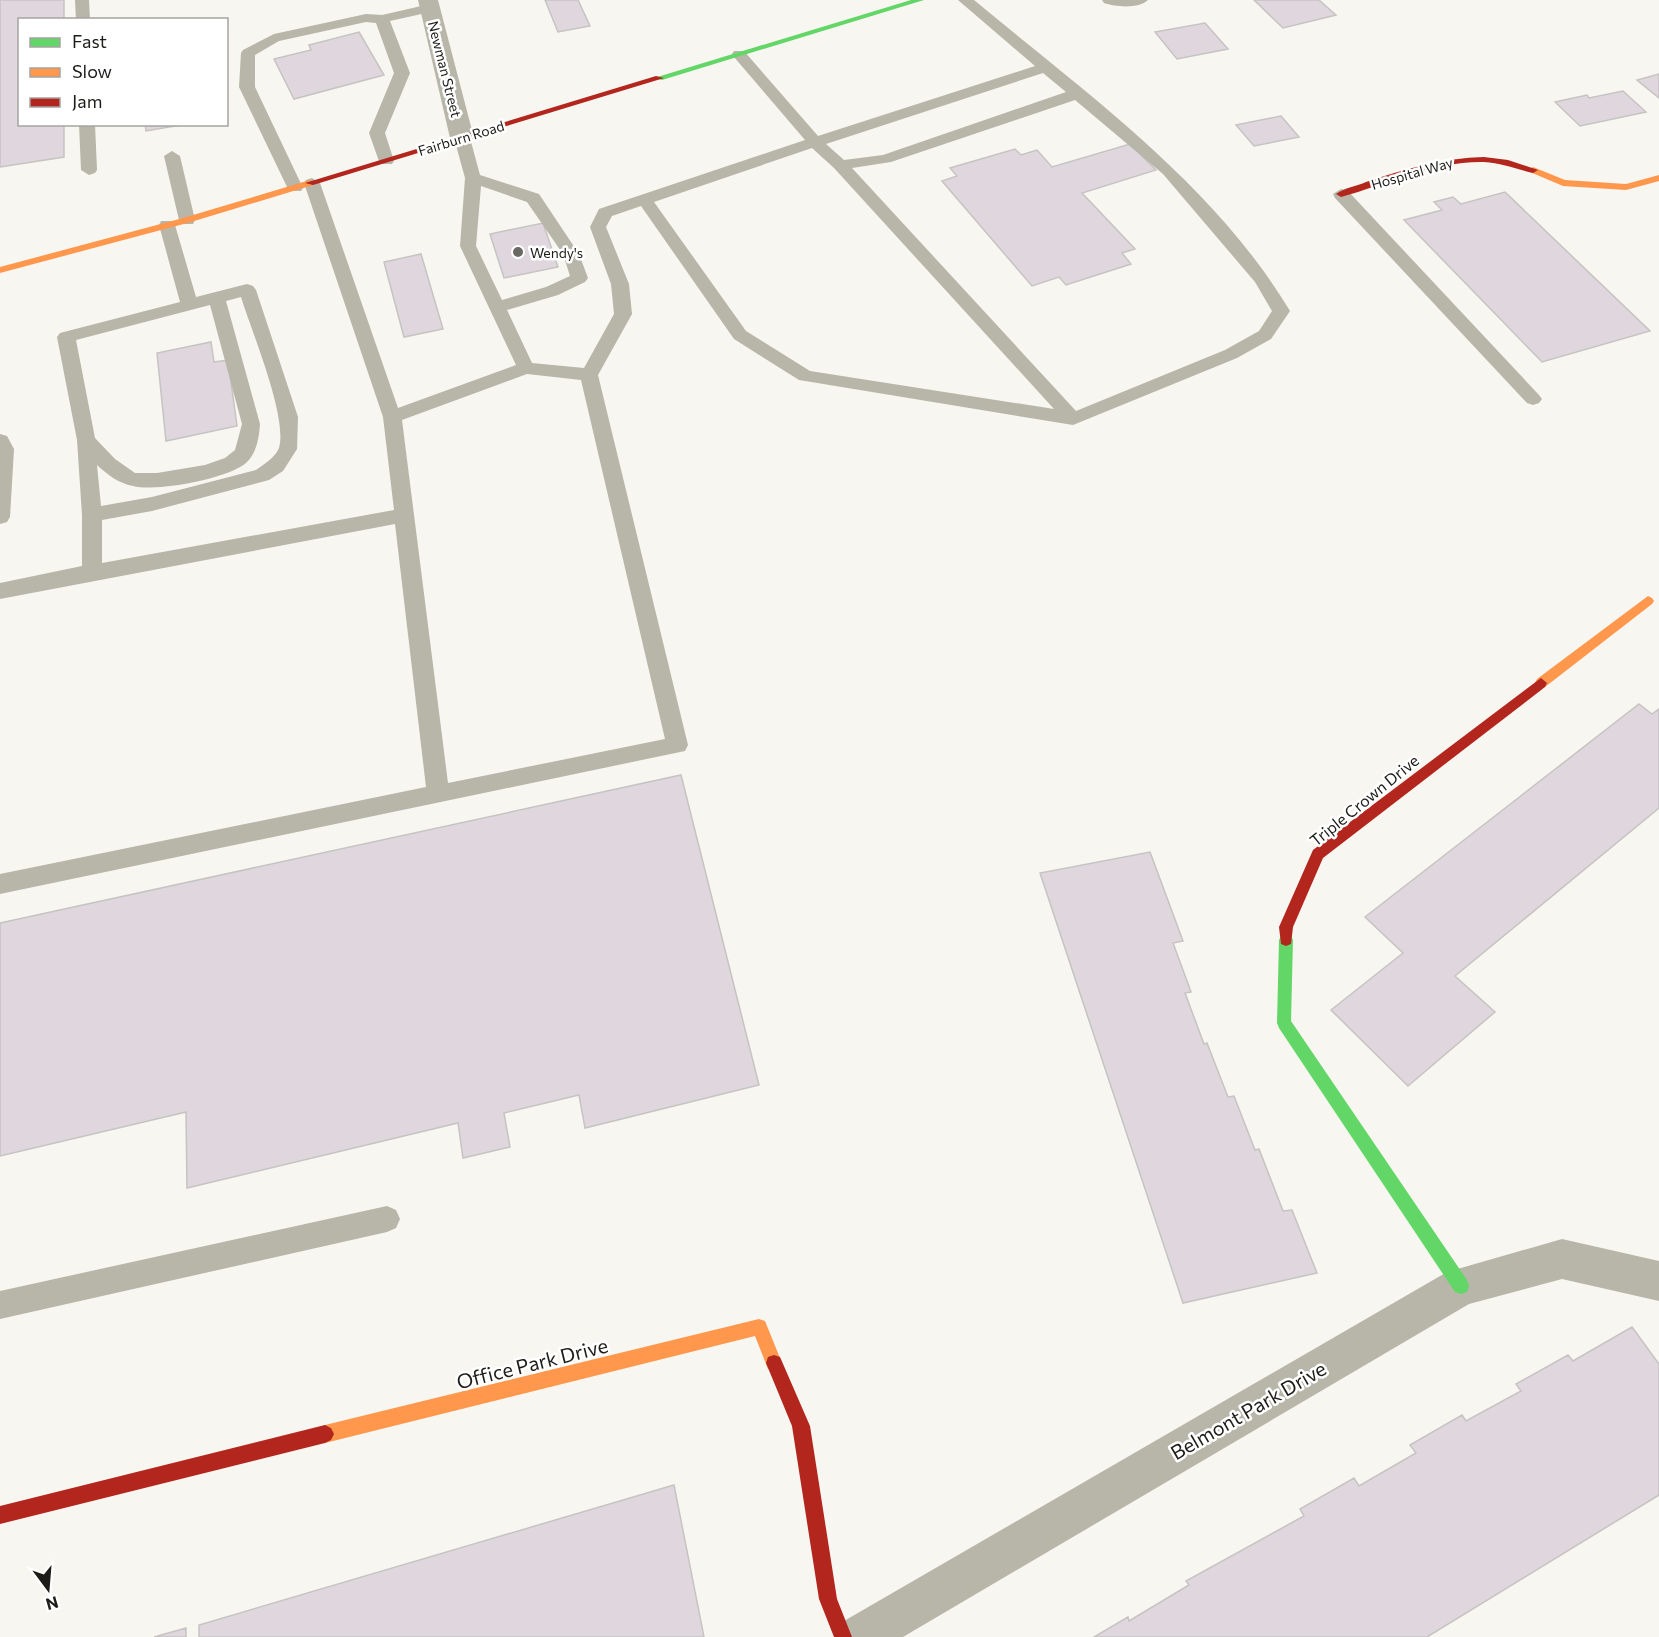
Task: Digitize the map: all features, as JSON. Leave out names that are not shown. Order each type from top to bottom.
[{"type":"street","name":"Fairburn Road","points":[[0,270],[188,220],[920,0]]},
{"type":"street","name":"Newman Street","points":[[429,4],[462,138]]},
{"type":"street","name":"Hospital Way","points":[[1341,194],[1448,160],[1480,158],[1513,162],[1563,183],[1626,187],[1659,178]]},
{"type":"street","name":"Triple Crown Drive","points":[[1461,1286],[1284,1023],[1286,927],[1318,854],[1648,600]]},
{"type":"street","name":"Belmont Park Drive","points":[[860,1637],[1461,1286],[1562,1259],[1659,1281]]},
{"type":"street","name":"Office Park Drive","points":[[0,1515],[759,1327],[801,1426],[828,1599],[843,1637]]},
{"type":"lane","points":[[82,0],[83,18]]},
{"type":"lane","points":[[644,200],[740,335],[805,376],[1073,419],[1231,354],[1264,335],[1281,311],[1262,279],[1169,171],[965,0]]},
{"type":"lane","points":[[1109,0],[1116,2],[1141,0]]},
{"type":"lane","points":[[295,188],[248,87],[248,53],[274,38],[366,18],[382,19],[429,4]]},
{"type":"lane","points":[[382,19],[402,73],[376,133],[386,161]]},
{"type":"lane","points":[[739,54],[815,142],[840,165],[1073,419]]},
{"type":"lane","points":[[0,884],[677,745],[589,375],[623,314],[621,284],[598,227],[605,213],[1044,68]]},
{"type":"lane","points":[[840,165],[885,159],[1076,94]]},
{"type":"lane","points":[[87,126],[89,170]]},
{"type":"lane","points":[[462,138],[473,178],[468,246],[526,368]]},
{"type":"lane","points":[[172,156],[188,220]]},
{"type":"lane","points":[[473,178],[533,198],[571,254],[579,278],[552,291],[497,308]]},
{"type":"lane","points":[[312,183],[392,417],[438,794]]},
{"type":"lane","points":[[1341,194],[1533,399]]},
{"type":"lane","points":[[167,225],[190,305]]},
{"type":"lane","points":[[92,515],[152,504],[262,475],[276,466],[288,449],[289,417],[247,290],[66,337],[86,440],[92,515],[92,572]]},
{"type":"lane","points":[[86,440],[112,467],[134,480],[161,480],[188,475],[215,469],[238,459],[250,441],[251,424],[217,299]]},
{"type":"lane","points":[[392,417],[526,368],[589,375]]},
{"type":"lane","points":[[0,441],[5,449],[0,517]]},
{"type":"lane","points":[[0,591],[404,514]]},
{"type":"lane","points":[[0,1305],[387,1219]]},
{"type":"building","points":[[0,0],[64,0],[64,18],[18,18],[18,126],[64,126],[64,157],[0,167]]},
{"type":"building","points":[[545,0],[578,0],[590,26],[558,32]]},
{"type":"building","points":[[1254,0],[1319,0],[1336,15],[1283,28]]},
{"type":"building","points":[[1205,23],[1228,49],[1177,59],[1155,32]]},
{"type":"building","points":[[359,32],[384,75],[294,99],[274,59],[311,50],[309,45]]},
{"type":"building","points":[[1659,74],[1659,98],[1637,80]]},
{"type":"building","points":[[1623,91],[1646,112],[1580,126],[1555,102],[1587,95],[1589,98]]},
{"type":"building","points":[[1281,116],[1299,137],[1254,146],[1236,125]]},
{"type":"building","points":[[145,126],[175,126],[146,131]]},
{"type":"building","points":[[1130,144],[1156,170],[1082,193],[1135,249],[1122,253],[1131,264],[1066,285],[1059,277],[1032,286],[942,181],[957,176],[950,168],[1015,149],[1021,155],[1037,150],[1052,167]]},
{"type":"building","points":[[1505,192],[1650,331],[1542,362],[1404,220],[1442,210],[1434,202],[1453,197],[1461,204]]},
{"type":"building","points":[[543,223],[558,267],[504,278],[490,234]]},
{"type":"building","points":[[421,254],[443,329],[404,337],[384,262]]},
{"type":"building","points":[[211,342],[214,362],[228,360],[237,426],[166,441],[157,353]]},
{"type":"building","points":[[1639,704],[1652,714],[1659,709],[1659,808],[1455,976],[1495,1012],[1408,1086],[1331,1010],[1403,953],[1365,917]]},
{"type":"building","points":[[681,775],[759,1085],[585,1128],[579,1095],[504,1113],[510,1147],[463,1158],[458,1123],[187,1188],[186,1112],[0,1156],[0,923]]},
{"type":"building","points":[[1150,852],[1183,941],[1173,943],[1191,992],[1185,993],[1204,1044],[1207,1043],[1228,1097],[1234,1096],[1255,1150],[1259,1149],[1283,1211],[1292,1210],[1317,1273],[1183,1303],[1040,873]]},
{"type":"building","points":[[1632,1327],[1659,1364],[1659,1495],[1427,1637],[1094,1637],[1128,1617],[1129,1621],[1189,1585],[1186,1581],[1304,1516],[1300,1509],[1354,1478],[1359,1486],[1416,1453],[1410,1445],[1462,1415],[1466,1421],[1521,1391],[1516,1384],[1568,1355],[1573,1361]]},
{"type":"building","points":[[674,1485],[704,1637],[199,1637],[199,1625]]},
{"type":"building","points":[[186,1628],[186,1637],[154,1637]]},
{"type":"traffic: fast","points":[[659,78],[920,0]]},
{"type":"traffic: fast","points":[[1286,940],[1284,1023],[1461,1286]]},
{"type":"traffic: slow","points":[[1533,170],[1563,183],[1626,187],[1659,178]]},
{"type":"traffic: slow","points":[[0,270],[187,220],[310,183]]},
{"type":"traffic: slow","points":[[1541,683],[1648,601]]},
{"type":"traffic: slow","points":[[325,1434],[759,1327],[774,1363]]},
{"type":"traffic: jam","points":[[310,183],[659,78]]},
{"type":"traffic: jam","points":[[1341,194],[1412,170],[1460,160],[1508,162],[1533,170]]},
{"type":"traffic: jam","points":[[1286,940],[1286,927],[1318,854],[1541,683]]},
{"type":"traffic: jam","points":[[774,1363],[801,1426],[828,1599],[843,1637]]},
{"type":"traffic: jam","points":[[0,1515],[325,1434]]},
{"type":"place","name":"Wendy's","points":[[518,252]]}]
